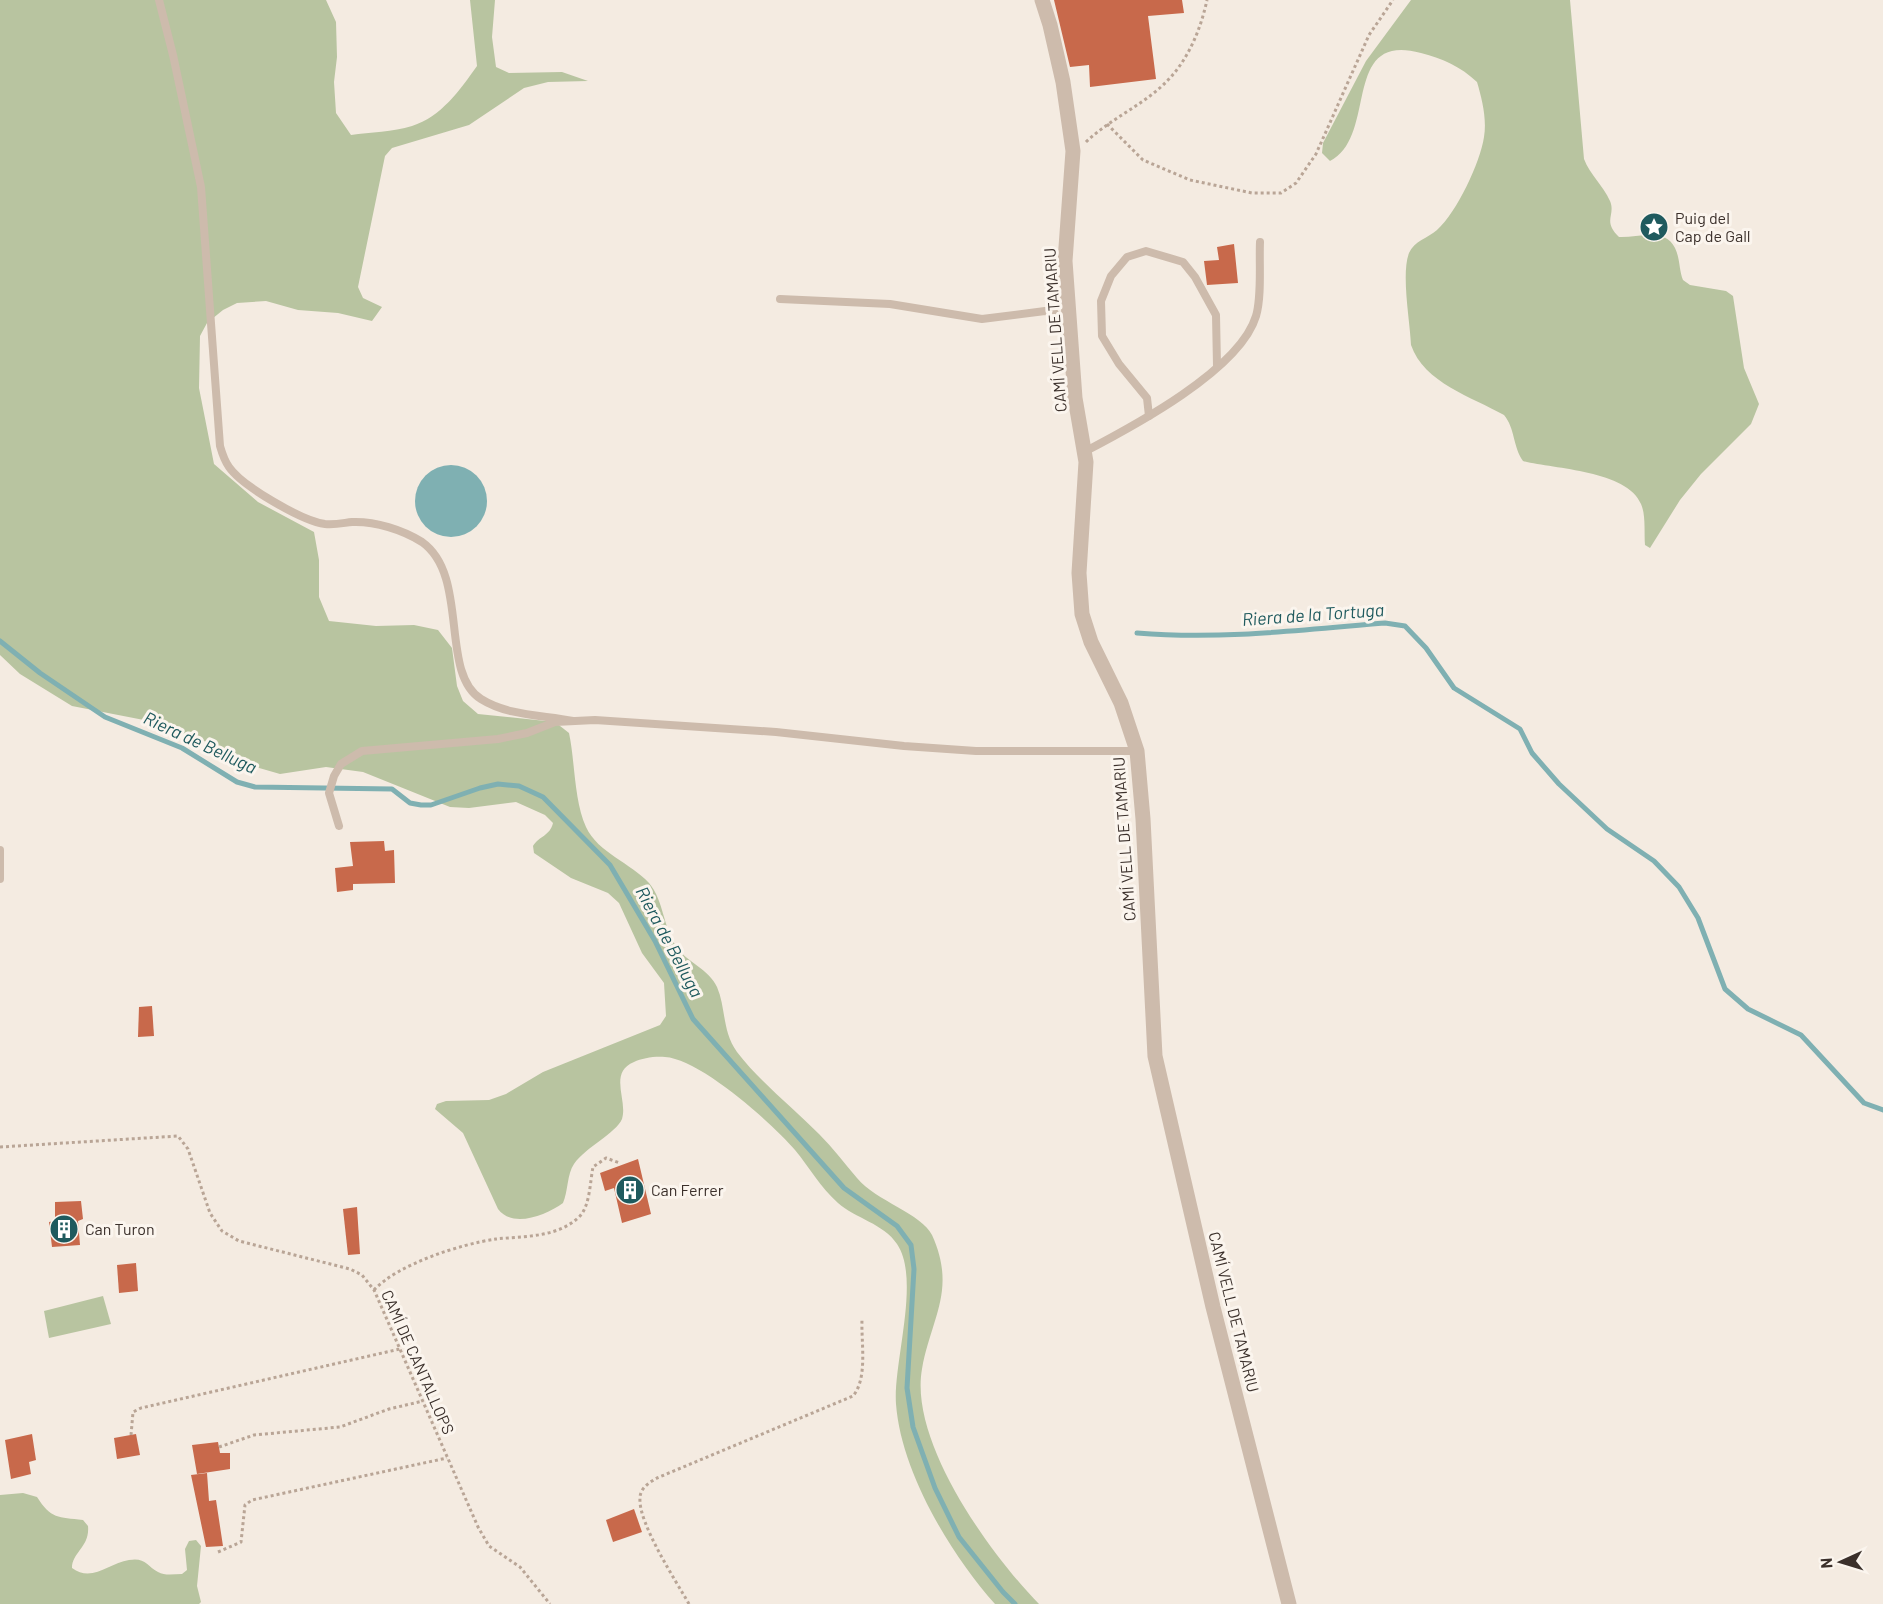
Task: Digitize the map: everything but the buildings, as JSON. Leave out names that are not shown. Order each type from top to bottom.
[{"type":"street","name":"CAMÍ VELL DE TAMARIU","points":[[1042,0],[1050,25],[1070,121],[1072,163],[1065,261],[1074,398],[1084,452],[1079,573],[1082,614],[1090,642],[1121,703],[1137,751],[1143,819],[1155,1056],[1213,1306],[1289,1604]]},
{"type":"lane","points":[[159,0],[201,187],[220,446],[224,458],[242,481],[261,494],[308,518],[323,524],[354,522],[383,526],[422,543],[439,560],[446,578],[463,674],[474,692],[489,704],[508,710],[573,721]]},
{"type":"lane","points":[[1084,452],[1191,390],[1242,343],[1256,316],[1260,242]]},
{"type":"lane","points":[[1149,416],[1147,398],[1119,364],[1102,336],[1101,301],[1111,276],[1127,257],[1146,251],[1183,262],[1216,315],[1217,366]]},
{"type":"lane","points":[[780,299],[890,304],[982,318],[1045,310],[1054,312],[1071,339]]},
{"type":"lane","points":[[339,826],[329,793],[331,784],[341,764],[362,751],[498,739],[527,733],[555,722],[596,720],[776,732],[904,746],[976,751],[1137,751]]},
{"type":"lane","points":[[0,850],[0,879]]},
{"type":"path","points":[[1072,163],[1083,145],[1107,124],[1162,86],[1177,69],[1201,27],[1207,0]]},
{"type":"path","points":[[1107,124],[1143,160],[1190,180],[1252,193],[1281,193],[1296,183],[1316,154],[1369,35],[1393,0]]},
{"type":"path","name":"CAMÍ DE CANTALLOPS","points":[[0,1147],[178,1136],[188,1149],[210,1213],[222,1231],[239,1241],[350,1269],[363,1275],[374,1290],[478,1527],[489,1546],[520,1567],[550,1604]]},
{"type":"path","points":[[374,1290],[385,1279],[438,1255],[496,1239],[535,1237],[567,1224],[580,1216],[585,1207],[593,1167],[599,1160],[606,1158],[620,1163]]},
{"type":"path","points":[[689,1604],[649,1529],[639,1497],[643,1488],[657,1478],[853,1396],[861,1378],[862,1320]]},
{"type":"path","points":[[131,1435],[133,1412],[141,1408],[400,1348]]},
{"type":"path","points":[[219,1447],[254,1435],[340,1427],[389,1409],[423,1401]]},
{"type":"path","points":[[218,1552],[241,1542],[245,1505],[252,1500],[448,1458]]},
{"type":"green space","points":[[0,0],[326,0],[336,22],[337,57],[334,82],[336,113],[351,135],[412,126],[432,116],[457,93],[477,66],[470,0],[495,0],[492,37],[496,67],[509,73],[562,72],[588,81],[548,82],[524,88],[469,125],[392,148],[385,156],[358,287],[363,298],[382,307],[372,321],[338,313],[298,310],[266,301],[237,303],[223,310],[207,323],[200,336],[199,388],[214,464],[258,502],[314,532],[319,560],[319,597],[329,621],[376,626],[414,625],[438,630],[452,648],[457,686],[463,701],[478,714],[555,722],[569,733],[577,793],[586,827],[598,844],[642,876],[654,890],[668,931],[676,946],[680,952],[709,975],[717,987],[726,1028],[737,1052],[766,1084],[824,1139],[865,1186],[927,1227],[939,1254],[942,1272],[940,1304],[922,1369],[921,1398],[928,1429],[940,1462],[977,1527],[1019,1583],[1039,1604],[995,1604],[978,1584],[946,1537],[931,1511],[907,1457],[896,1404],[907,1278],[904,1259],[897,1244],[885,1231],[838,1203],[820,1184],[795,1150],[753,1109],[715,1080],[680,1060],[657,1057],[634,1062],[626,1067],[620,1080],[622,1119],[614,1130],[574,1164],[563,1203],[548,1212],[521,1219],[504,1215],[498,1209],[463,1133],[435,1109],[437,1104],[446,1101],[489,1100],[506,1094],[543,1072],[660,1025],[666,1016],[664,983],[642,953],[619,903],[608,893],[571,878],[534,853],[533,846],[552,827],[553,823],[545,815],[516,802],[469,808],[450,807],[363,772],[326,767],[280,774],[249,765],[226,749],[149,721],[72,706],[20,674],[0,655]]},
{"type":"green space","points":[[1411,0],[1570,0],[1584,159],[1610,201],[1611,227],[1619,237],[1650,235],[1665,238],[1675,248],[1683,280],[1690,285],[1726,291],[1733,296],[1744,368],[1759,404],[1751,424],[1701,474],[1680,500],[1650,548],[1645,545],[1643,508],[1633,493],[1621,484],[1588,473],[1523,461],[1504,415],[1450,388],[1438,379],[1417,358],[1411,345],[1406,285],[1409,253],[1414,245],[1445,222],[1460,200],[1473,173],[1482,148],[1485,130],[1484,109],[1477,82],[1451,64],[1421,53],[1396,50],[1380,57],[1370,71],[1354,130],[1345,148],[1330,161],[1322,153],[1323,143],[1366,61]]},
{"type":"green space","points":[[103,1296],[111,1324],[49,1338],[44,1311]]},
{"type":"green space","points":[[23,1493],[37,1497],[56,1516],[83,1520],[88,1526],[84,1544],[73,1562],[72,1568],[79,1572],[94,1573],[134,1559],[142,1561],[161,1573],[182,1574],[187,1570],[185,1549],[189,1541],[196,1540],[201,1546],[197,1586],[201,1602],[199,1604],[0,1604],[0,1495]]},
{"type":"water","points":[[458,465],[477,475],[485,487],[487,501],[485,515],[477,527],[465,535],[444,537],[425,527],[417,515],[415,494],[425,475],[437,467]]},
{"type":"waterway","name":"Riera de la Tortuga","points":[[1137,633],[1230,635],[1385,623],[1405,626],[1426,648],[1454,688],[1520,729],[1532,753],[1559,784],[1607,829],[1654,861],[1679,887],[1698,918],[1725,989],[1748,1009],[1801,1035],[1864,1103],[1883,1110]]},
{"type":"waterway","name":"Riera de Belluga","points":[[0,641],[40,673],[105,717],[182,748],[237,782],[255,787],[392,789],[410,803],[421,805],[431,805],[498,784],[519,786],[543,797],[610,865],[655,941],[693,1019],[844,1188],[897,1226],[911,1245],[914,1269],[907,1388],[913,1427],[935,1488],[959,1537],[1015,1604]]},
{"type":"place","name":"Puig del Cap de Gall","points":[[1654,227]]},
{"type":"place","name":"Can Ferrer","points":[[630,1190]]},
{"type":"place","name":"Can Turon","points":[[64,1229]]}]
